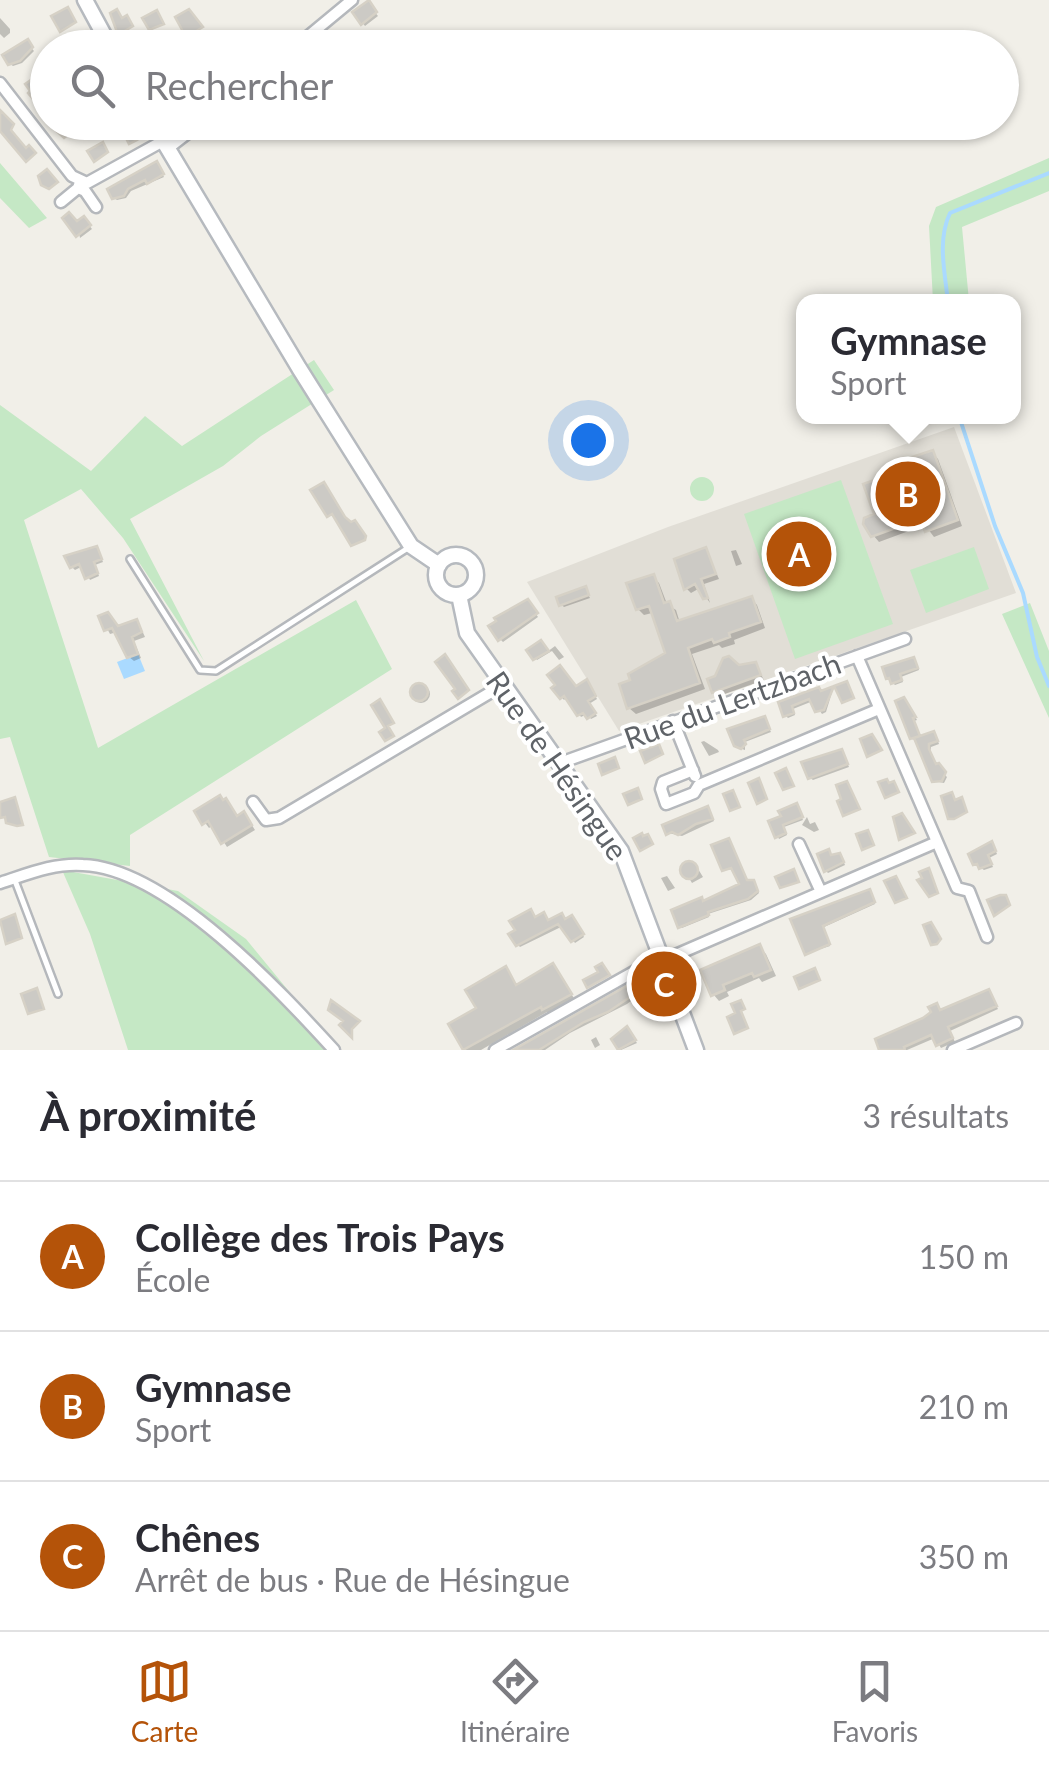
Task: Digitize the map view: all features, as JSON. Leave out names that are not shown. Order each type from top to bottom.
[{"type":"main road","points":[[85,0],[101,30]]},
{"type":"main road","points":[[162,140],[298,368],[411,546],[439,565]]},
{"type":"main road","points":[[456,555],[469,560],[476,569],[473,587],[459,595],[442,589],[436,578],[439,565],[456,555]]},
{"type":"main road","name":"Rue de Hésingue","points":[[459,595],[466,633],[622,851],[696,1050]]},
{"type":"street","points":[[316,30],[352,0]]},
{"type":"street","points":[[0,83],[30,122]]},
{"type":"street","points":[[44,140],[96,207]]},
{"type":"street","points":[[62,202],[79,185],[173,140]]},
{"type":"street","name":"Rue du Lertzbach","points":[[560,763],[905,639]]},
{"type":"street","points":[[857,656],[957,888],[969,891],[987,937]]},
{"type":"street","points":[[253,802],[266,820],[279,818],[503,685]]},
{"type":"street","points":[[693,770],[663,782],[666,804],[694,793],[699,785],[878,709]]},
{"type":"street","points":[[673,721],[699,785]]},
{"type":"street","points":[[495,1050],[663,958],[937,842]]},
{"type":"street","points":[[800,844],[821,892]]},
{"type":"street","points":[[0,883],[38,870],[82,864],[114,870],[138,881],[192,915],[244,956],[334,1050]]},
{"type":"street","points":[[953,1050],[1016,1023]]},
{"type":"lane","points":[[130,558],[200,670],[216,670],[411,546]]},
{"type":"lane","points":[[14,878],[58,994]]},
{"type":"shaded area","points":[[954,427],[1016,593],[619,731],[527,582],[668,527]]},
{"type":"green space","points":[[1049,158],[1049,191],[962,227],[968,294],[933,294],[929,226],[936,207]]},
{"type":"green space","points":[[0,163],[47,218],[29,228],[0,198]]},
{"type":"green space","points":[[314,360],[334,390],[261,436],[223,466],[130,519],[204,661],[123,538],[81,489],[24,520],[98,748],[356,600],[392,669],[130,835],[130,866],[49,857],[10,737],[0,739],[0,405],[91,471],[145,416],[182,446]]},
{"type":"green space","points":[[702,477],[711,480],[711,498],[702,501],[693,498],[690,489],[693,480]]},
{"type":"green space","points":[[841,480],[893,624],[795,659],[744,514]]},
{"type":"green space","points":[[974,547],[989,589],[926,613],[910,570]]},
{"type":"green space","points":[[1030,603],[1049,651],[1049,718],[1002,614]]},
{"type":"green space","points":[[62,870],[178,891],[246,939],[301,1006],[329,1050],[128,1050],[90,934]]},
{"type":"water","points":[[138,654],[145,671],[124,679],[117,662]]},
{"type":"building","points":[[369,0],[377,12],[361,25],[352,12]]},
{"type":"building","points":[[68,7],[76,22],[59,30],[51,16]]},
{"type":"building","points":[[117,9],[122,18],[127,15],[133,26],[116,30],[110,13]]},
{"type":"building","points":[[189,9],[203,27],[182,30],[175,17]]},
{"type":"building","points":[[157,10],[164,24],[149,30],[142,18]]},
{"type":"building","points":[[28,39],[30,42],[30,50],[20,61],[8,65],[2,55]]},
{"type":"building","points":[[0,110],[14,124],[11,130],[26,148],[29,145],[36,153],[26,162],[0,131]]},
{"type":"building","points":[[103,142],[108,152],[94,162],[87,151]]},
{"type":"building","points":[[157,161],[164,174],[112,199],[107,189]]},
{"type":"building","points":[[47,169],[58,182],[49,189],[41,185],[38,176]]},
{"type":"building","points":[[69,212],[77,221],[84,216],[91,225],[76,237],[62,218]]},
{"type":"building","points":[[933,450],[958,520],[925,532],[920,519],[871,537],[863,524],[864,518],[874,514],[863,484],[903,470],[900,461]]},
{"type":"building","points":[[324,482],[345,517],[351,522],[355,520],[365,540],[351,546],[332,514],[327,517],[310,490]]},
{"type":"building","points":[[97,546],[102,559],[94,562],[98,573],[85,579],[79,564],[70,568],[64,556]]},
{"type":"building","points":[[706,547],[716,574],[701,579],[708,598],[703,599],[695,584],[684,590],[674,559]]},
{"type":"building","points":[[654,574],[664,603],[670,601],[677,621],[752,596],[761,622],[729,633],[730,637],[714,643],[712,639],[688,648],[700,683],[627,709],[619,684],[630,680],[628,674],[665,653],[649,606],[636,610],[626,583]]},
{"type":"building","points":[[586,586],[589,595],[559,606],[556,597]]},
{"type":"building","points":[[528,599],[538,613],[498,641],[488,626],[496,621],[494,618]]},
{"type":"building","points":[[108,612],[118,626],[137,619],[142,632],[132,637],[138,654],[127,658],[112,628],[104,631],[98,616]]},
{"type":"building","points":[[541,640],[549,651],[533,660],[526,650]]},
{"type":"building","points":[[445,654],[469,690],[458,699],[435,662]]},
{"type":"building","points":[[729,656],[739,665],[756,662],[761,675],[712,693],[707,679],[715,676],[723,658]]},
{"type":"building","points":[[914,657],[918,668],[900,674],[902,680],[891,684],[886,679],[882,667]]},
{"type":"building","points":[[560,665],[576,686],[587,679],[596,696],[588,701],[596,713],[587,719],[583,713],[577,716],[564,696],[560,699],[551,688],[555,685],[547,675]]},
{"type":"building","points":[[847,681],[854,698],[842,703],[834,686]]},
{"type":"building","points":[[419,683],[426,685],[426,699],[419,701],[412,699],[410,692],[412,685]]},
{"type":"building","points":[[834,686],[824,710],[815,712],[809,699],[792,706],[794,713],[783,717],[778,702],[819,687],[821,691]]},
{"type":"building","points":[[904,697],[916,717],[913,718],[920,736],[910,739],[895,701]]},
{"type":"building","points":[[380,699],[394,723],[388,726],[394,736],[385,741],[379,732],[385,728],[371,705]]},
{"type":"building","points":[[765,716],[770,729],[744,740],[746,744],[741,749],[734,746],[727,729]]},
{"type":"building","points":[[934,731],[938,741],[929,744],[929,749],[936,764],[946,772],[942,781],[932,782],[914,738]]},
{"type":"building","points":[[872,734],[882,750],[867,757],[860,739]]},
{"type":"building","points":[[659,744],[663,754],[645,763],[640,751]]},
{"type":"building","points":[[842,749],[848,764],[808,779],[801,762]]},
{"type":"building","points":[[615,757],[619,768],[602,775],[598,764]]},
{"type":"building","points":[[786,768],[794,786],[783,790],[775,773]]},
{"type":"building","points":[[759,778],[767,799],[757,804],[748,783]]},
{"type":"building","points":[[887,779],[889,783],[894,781],[899,792],[885,798],[878,782]]},
{"type":"building","points":[[847,781],[860,809],[843,816],[836,785]]},
{"type":"building","points":[[638,788],[642,799],[628,805],[623,794]]},
{"type":"building","points":[[733,790],[740,807],[730,811],[723,794]]},
{"type":"building","points":[[952,792],[955,800],[962,797],[967,812],[948,819],[941,796]]},
{"type":"building","points":[[220,795],[237,816],[244,811],[252,825],[221,844],[208,821],[202,825],[194,811]]},
{"type":"building","points":[[15,797],[23,825],[6,823],[5,817],[0,818],[0,802]]},
{"type":"building","points":[[797,803],[803,817],[783,825],[786,833],[775,838],[768,821],[781,816],[778,811]]},
{"type":"building","points":[[708,806],[713,819],[678,835],[666,835],[662,825]]},
{"type":"building","points":[[902,813],[915,833],[899,840],[893,817]]},
{"type":"building","points":[[868,830],[874,845],[862,850],[856,834]]},
{"type":"building","points":[[648,834],[653,844],[640,851],[633,838]]},
{"type":"building","points":[[729,838],[747,880],[754,880],[758,891],[748,899],[708,912],[709,915],[678,928],[671,910],[702,897],[703,901],[739,884],[731,868],[722,871],[711,845]]},
{"type":"building","points":[[992,841],[996,851],[988,855],[992,864],[979,869],[968,854]]},
{"type":"building","points":[[829,849],[831,855],[840,853],[844,862],[824,872],[817,854]]},
{"type":"building","points":[[689,861],[698,870],[689,879],[680,870]]},
{"type":"building","points":[[929,868],[938,893],[929,897],[917,880],[922,878],[919,872]]},
{"type":"building","points":[[794,869],[799,882],[780,888],[775,877]]},
{"type":"building","points":[[896,876],[907,898],[895,903],[884,881]]},
{"type":"building","points":[[870,889],[875,902],[823,926],[830,944],[805,955],[790,919]]},
{"type":"building","points":[[1006,895],[1010,905],[994,916],[987,900]]},
{"type":"building","points":[[531,909],[535,917],[544,912],[548,920],[562,913],[565,919],[572,915],[584,934],[571,942],[558,924],[516,946],[508,934],[515,930],[509,921]]},
{"type":"building","points":[[15,914],[22,938],[6,944],[0,920]]},
{"type":"building","points":[[931,922],[941,939],[931,945],[923,925]]},
{"type":"building","points":[[760,944],[771,970],[723,985],[725,990],[711,996],[700,970]]},
{"type":"building","points":[[553,963],[572,994],[463,1050],[448,1024],[476,1008],[465,990],[506,966],[516,985]]},
{"type":"building","points":[[602,963],[610,975],[587,988],[583,980],[598,972],[595,967]]},
{"type":"building","points":[[815,968],[820,980],[799,989],[794,977]]},
{"type":"building","points":[[646,975],[651,983],[608,1012],[539,1050],[513,1050]]},
{"type":"building","points":[[37,988],[44,1009],[28,1014],[21,994]]},
{"type":"building","points":[[989,989],[997,1006],[948,1027],[953,1038],[936,1046],[931,1035],[904,1047],[905,1050],[879,1050],[875,1039],[923,1018],[931,1012],[928,1007],[937,1003],[940,1010]]},
{"type":"building","points":[[331,1000],[360,1021],[352,1029],[352,1038],[339,1025],[343,1021],[328,1010]]},
{"type":"building","points":[[741,1000],[748,1028],[734,1034],[727,1017],[735,1013],[731,1004]]},
{"type":"building","points":[[627,1026],[636,1040],[618,1050],[611,1039]]},
{"type":"waterway","points":[[947,294],[943,245],[950,213],[1049,173]]},
{"type":"waterway","points":[[962,424],[995,526],[1023,593],[1037,657],[1049,686]]},
{"type":"place","name":"Gymnase","points":[[908,494]]},
{"type":"place","name":"Collège des Trois Pays","points":[[799,554]]},
{"type":"place","name":"Chênes","points":[[664,984]]}]
